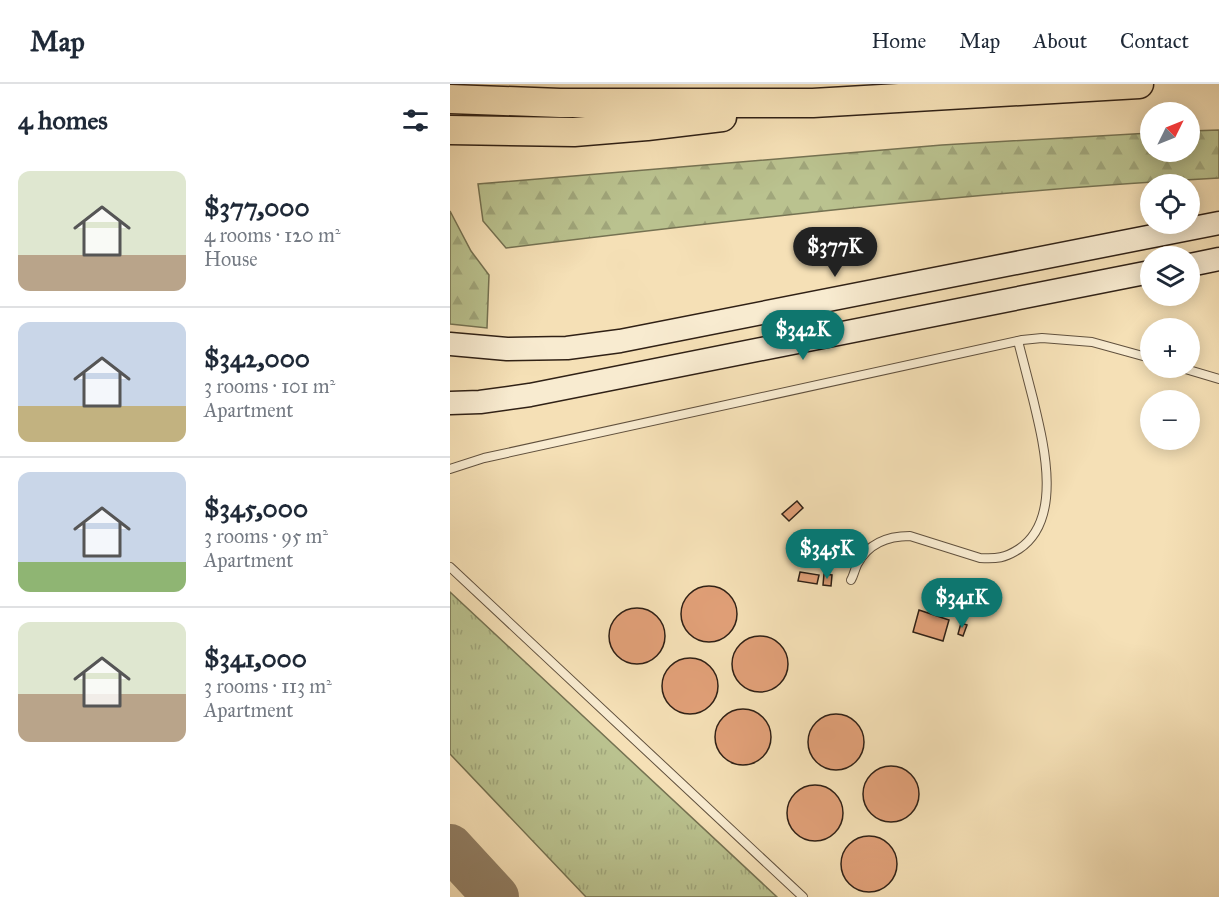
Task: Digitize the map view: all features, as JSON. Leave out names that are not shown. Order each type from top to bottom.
[{"type":"highway","points":[[450,99],[560,103],[813,103],[1139,84]]},
{"type":"highway","points":[[450,130],[574,132],[605,130],[730,116],[813,103]]},
{"type":"main road","points":[[450,344],[507,349],[567,348],[620,341],[1219,223]]},
{"type":"main road","points":[[1200,263],[1219,259]]},
{"type":"main road","points":[[450,403],[480,402],[530,395],[1140,274]]},
{"type":"lane","points":[[450,469],[484,458],[1018,341],[1042,338],[1092,342],[1140,355]]},
{"type":"lane","points":[[851,580],[858,563],[866,552],[874,544],[887,538],[910,537],[980,558],[991,559],[1004,557],[1015,551],[1025,544],[1035,532],[1043,514],[1047,491],[1047,468],[1042,434],[1018,341]]},
{"type":"lane","points":[[1200,373],[1219,379]]},
{"type":"lane","points":[[450,567],[803,897]]},
{"type":"green space","points":[[1219,130],[1219,178],[1200,179],[1200,174],[1140,174],[1140,183],[951,198],[506,248],[483,221],[478,184],[942,145],[1140,134],[1140,162],[1200,162],[1200,131]]},
{"type":"green space","points":[[450,211],[471,251],[489,275],[487,328],[450,324]]},
{"type":"green space","points":[[450,592],[777,897],[586,897],[450,754]]},
{"type":"building","points":[[797,501],[803,508],[789,521],[782,514]]},
{"type":"building","points":[[800,572],[819,575],[817,584],[798,581]]},
{"type":"building","points":[[824,574],[832,575],[831,586],[823,585]]},
{"type":"building","points":[[709,586],[720,588],[729,594],[735,603],[737,614],[735,625],[729,634],[720,640],[709,642],[698,640],[689,634],[683,625],[681,614],[683,603],[689,594],[698,588]]},
{"type":"building","points":[[637,608],[648,610],[657,616],[663,625],[665,636],[663,647],[657,656],[648,662],[637,664],[626,662],[617,656],[611,647],[609,636],[611,625],[617,616],[626,610]]},
{"type":"building","points":[[919,610],[949,620],[943,641],[913,632]]},
{"type":"building","points":[[961,623],[967,625],[963,636],[958,634]]},
{"type":"building","points":[[760,636],[771,638],[780,644],[786,653],[788,664],[786,675],[780,684],[771,690],[760,692],[749,690],[740,684],[734,675],[732,664],[734,653],[740,644],[749,638]]},
{"type":"building","points":[[690,658],[701,660],[710,666],[716,675],[718,686],[716,697],[710,706],[701,712],[690,714],[679,712],[670,706],[664,697],[662,686],[664,675],[670,666],[679,660]]},
{"type":"building","points":[[743,709],[754,711],[763,717],[769,726],[771,737],[769,748],[763,757],[754,763],[743,765],[732,763],[723,757],[717,748],[715,737],[717,726],[723,717],[732,711]]},
{"type":"building","points":[[836,714],[847,716],[856,722],[862,731],[864,742],[862,753],[856,762],[847,768],[836,770],[825,768],[816,762],[810,753],[808,742],[810,731],[816,722],[825,716]]},
{"type":"building","points":[[891,766],[902,768],[911,774],[917,783],[919,794],[917,805],[911,814],[902,820],[891,822],[880,820],[871,814],[865,805],[863,794],[865,783],[871,774],[880,768]]},
{"type":"building","points":[[815,785],[826,787],[835,793],[841,802],[843,813],[841,824],[835,833],[826,839],[815,841],[804,839],[795,833],[789,824],[787,813],[789,802],[795,793],[804,787]]},
{"type":"building","points":[[869,836],[880,838],[889,844],[895,853],[897,864],[895,875],[889,884],[880,890],[869,892],[858,890],[849,884],[843,875],[841,864],[843,853],[849,844],[858,838]]},
{"type":"taxiway","points":[[450,847],[496,897]]}]
